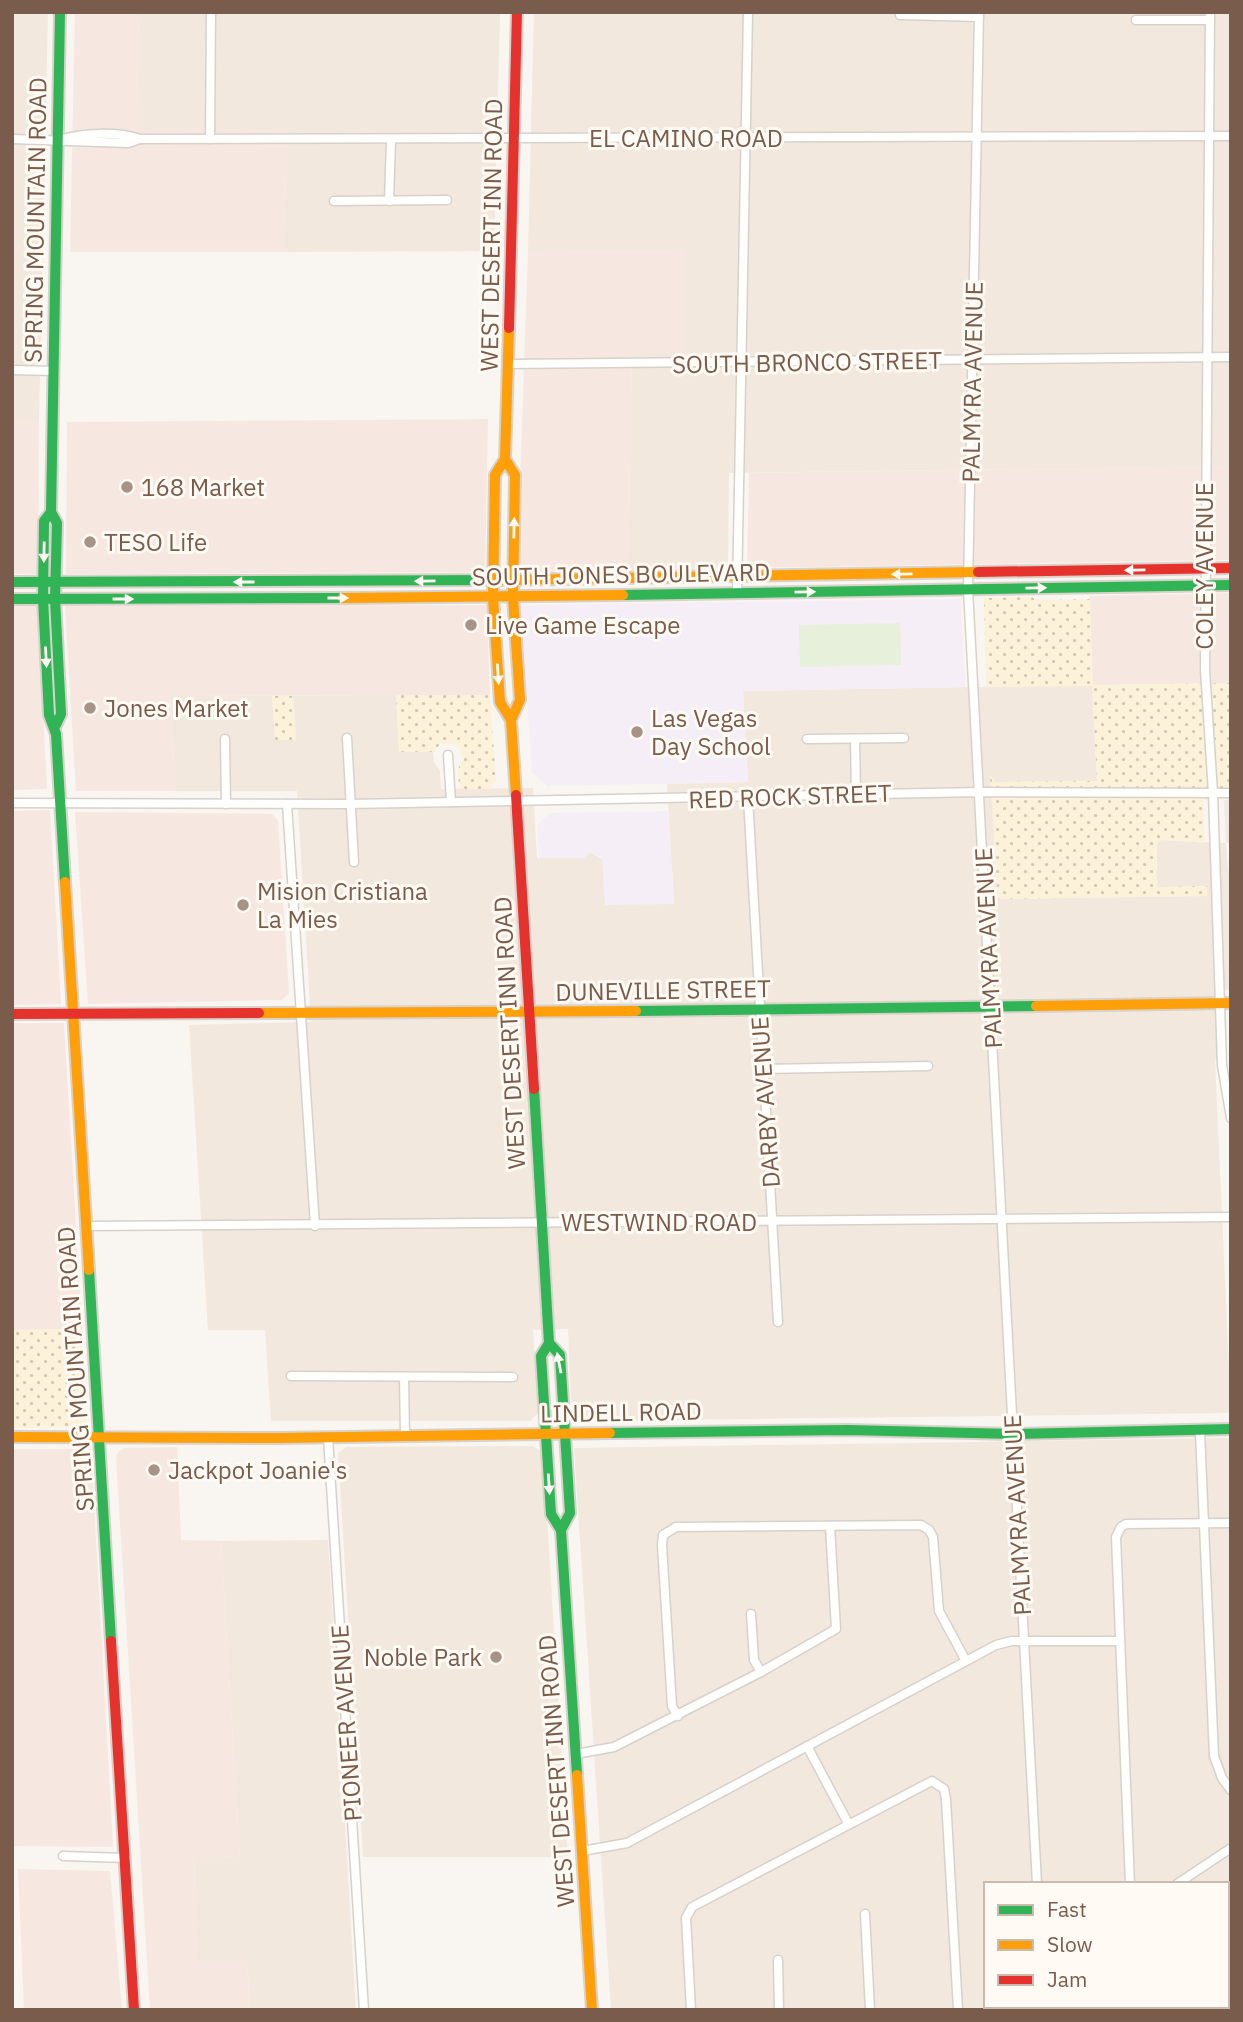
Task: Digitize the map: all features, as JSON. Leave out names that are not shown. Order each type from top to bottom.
[{"type":"main road","name":"SPRING MOUNTAIN ROAD","points":[[49,599],[56,582],[57,523],[51,512],[60,12]]},
{"type":"main road","name":"WEST DESERT INN ROAD","points":[[517,12],[505,459],[495,475],[493,597],[500,702],[511,720],[517,801],[549,1343],[541,1356],[551,1514],[561,1530],[592,2010]]},
{"type":"main road","name":"WEST DESERT INN ROAD","points":[[505,459],[515,475],[513,597],[520,700],[511,720]]},
{"type":"main road","name":"SPRING MOUNTAIN ROAD","points":[[51,512],[44,521],[43,582],[49,599],[61,714],[55,725],[134,2010]]},
{"type":"main road","name":"SOUTH JONES BOULEVARD","points":[[12,582],[513,580],[1231,568]]},
{"type":"main road","points":[[279,582],[285,598]]},
{"type":"main road","name":"SOUTH JONES BOULEVARD","points":[[12,598],[513,597],[1231,584]]},
{"type":"main road","name":"DUNEVILLE STREET","points":[[12,1014],[759,1010],[1225,1003]]},
{"type":"main road","name":"WEST DESERT INN ROAD","points":[[549,1343],[560,1355],[570,1513],[561,1530]]},
{"type":"main road","name":"LINDELL ROAD","points":[[12,1437],[405,1437],[848,1430],[1013,1434],[1200,1432],[1231,1429]]},
{"type":"street","points":[[210,139],[211,12]]},
{"type":"street","points":[[737,593],[748,12]]},
{"type":"street","points":[[900,15],[979,15]]},
{"type":"street","name":"PALMYRA AVENUE","points":[[979,15],[968,589],[1037,1882]]},
{"type":"street","points":[[1136,20],[1210,16]]},
{"type":"street","name":"COLEY AVENUE","points":[[1210,16],[1203,585],[1205,670],[1225,1003],[1222,1065],[1231,1118]]},
{"type":"street","name":"EL CAMINO ROAD","points":[[12,139],[58,140],[76,135],[127,135],[140,139],[391,141],[514,137],[1231,136]]},
{"type":"street","points":[[389,201],[391,141]]},
{"type":"street","points":[[334,201],[447,200]]},
{"type":"street","name":"SOUTH BRONCO STREET","points":[[508,363],[1231,357]]},
{"type":"street","points":[[12,370],[54,371]]},
{"type":"street","points":[[347,738],[354,862]]},
{"type":"street","points":[[807,739],[904,738]]},
{"type":"street","points":[[225,739],[226,804]]},
{"type":"street","points":[[855,739],[856,794]]},
{"type":"street","points":[[448,755],[451,802]]},
{"type":"street","name":"RED ROCK STREET","points":[[12,803],[350,804],[979,792],[1231,793]]},
{"type":"street","name":"DARBY AVENUE","points":[[748,798],[778,1322]]},
{"type":"street","points":[[287,804],[315,1226]]},
{"type":"street","points":[[763,1069],[928,1066]]},
{"type":"street","name":"WESTWIND ROAD","points":[[87,1226],[774,1223],[1231,1217]]},
{"type":"street","points":[[291,1376],[513,1377]]},
{"type":"street","points":[[404,1377],[405,1437]]},
{"type":"street","points":[[1200,1432],[1214,1756],[1222,1778],[1231,1790]]},
{"type":"street","name":"PIONEER AVENUE","points":[[328,1437],[364,2010]]},
{"type":"street","points":[[1130,1882],[1116,1538],[1121,1527],[1126,1524],[1231,1522]]},
{"type":"street","points":[[678,1716],[672,1706],[662,1545],[666,1532],[676,1527],[921,1525],[929,1530],[939,1611],[966,1661]]},
{"type":"street","points":[[576,1754],[614,1747],[761,1672],[836,1629],[830,1526]]},
{"type":"street","points":[[751,1614],[754,1660],[761,1672]]},
{"type":"street","points":[[582,1851],[627,1843],[996,1645],[1024,1641],[1120,1641]]},
{"type":"street","points":[[807,1746],[848,1823]]},
{"type":"street","points":[[691,2010],[688,1912],[922,1784],[939,1784],[946,1799],[958,2010]]},
{"type":"street","points":[[1180,1882],[1231,1849]]},
{"type":"street","points":[[62,1856],[126,1858]]},
{"type":"street","points":[[865,1914],[870,2010]]},
{"type":"street","points":[[778,1960],[779,2010]]},
{"type":"shaded area","points":[[12,12],[48,12],[39,420],[12,420]]},
{"type":"shaded area","points":[[75,12],[139,12],[137,129],[288,129],[283,252],[70,252]]},
{"type":"shaded area","points":[[139,12],[500,12],[494,251],[283,252],[288,129],[136,129]]},
{"type":"shaded area","points":[[534,12],[1231,12],[1231,466],[729,473],[728,570],[628,571],[632,353],[685,250],[528,251]]},
{"type":"shaded area","points":[[685,250],[683,352],[632,354],[628,571],[517,573],[528,251]]},
{"type":"shaded area","points":[[488,419],[485,572],[66,574],[67,422]]},
{"type":"shaded area","points":[[12,420],[39,420],[38,574],[12,574]]},
{"type":"shaded area","points":[[1231,466],[1231,560],[747,568],[749,473]]},
{"type":"shaded area","points":[[1231,593],[1231,683],[1092,685],[1090,596]]},
{"type":"shaded area","name":"Las Vegas Day School","points":[[961,599],[965,687],[743,691],[748,782],[547,786],[532,772],[520,605]]},
{"type":"shaded area","points":[[12,604],[37,604],[47,789],[12,790]]},
{"type":"shaded area","points":[[487,605],[490,695],[170,696],[176,791],[76,791],[65,606]]},
{"type":"shaded area","points":[[1092,685],[1097,781],[996,782],[991,776],[998,899],[1207,896],[1207,886],[1157,887],[1157,843],[1161,840],[1226,843],[1231,896],[1231,990],[1222,990],[1225,1060],[1215,1060],[1231,1413],[583,1421],[578,1402],[571,1402],[568,1329],[533,1330],[538,1413],[530,1421],[271,1421],[265,1330],[208,1330],[189,1025],[311,1022],[297,791],[176,791],[170,696],[272,696],[276,740],[296,740],[293,696],[396,695],[399,752],[433,752],[434,762],[440,771],[441,789],[533,788],[537,858],[583,858],[590,852],[674,903],[667,784],[748,782],[743,691]]},
{"type":"shaded area","points":[[1231,799],[1231,843],[1226,843],[1224,800]]},
{"type":"shaded area","points":[[50,810],[61,1004],[12,1005],[12,811]]},
{"type":"shaded area","name":"Las Vegas Day School","points":[[668,811],[674,904],[605,905],[602,857],[590,852],[584,858],[539,858],[537,825],[550,813]]},
{"type":"shaded area","points":[[75,812],[272,814],[278,821],[289,993],[282,1000],[88,1004]]},
{"type":"shaded area","points":[[12,1023],[64,1023],[82,1329],[12,1330]]},
{"type":"shaded area","points":[[1231,1438],[1231,2010],[611,2010],[574,1448]]},
{"type":"shaded area","points":[[532,1446],[543,1452],[568,1857],[363,1857],[338,1453],[346,1447]]},
{"type":"shaded area","points":[[177,1447],[181,1540],[221,1541],[240,1856],[194,1858],[197,1960],[247,1961],[250,2010],[150,2010],[116,1458],[118,1452],[124,1448]]},
{"type":"shaded area","points":[[12,1449],[91,1449],[113,1847],[12,1846]]},
{"type":"shaded area","points":[[328,1540],[356,2010],[250,2010],[247,1961],[197,1961],[194,1857],[240,1856],[221,1541]]},
{"type":"shaded area","points":[[18,1869],[110,1871],[122,2010],[24,2010]]},
{"type":"sand","points":[[1029,597],[1044,600],[1090,599],[1093,685],[1231,683],[1231,799],[1203,800],[1205,843],[1161,840],[1157,843],[1157,887],[1207,886],[1207,896],[998,899],[990,775],[996,782],[1097,781],[1092,686],[986,687],[984,598]]},
{"type":"sand","points":[[396,695],[490,695],[496,781],[489,789],[460,789],[457,771],[463,759],[459,748],[452,743],[440,744],[434,752],[399,752]]},
{"type":"sand","points":[[272,696],[293,696],[296,740],[275,740]]},
{"type":"sand","points":[[82,1329],[87,1427],[12,1428],[12,1330]]},
{"type":"green space","points":[[900,623],[901,665],[800,667],[799,625]]},
{"type":"traffic: fast","points":[[56,725],[61,714],[55,599],[57,523],[51,512],[60,12]]},
{"type":"traffic: fast","points":[[51,512],[44,521],[43,599],[49,715],[56,734],[65,882]]},
{"type":"traffic: fast","points":[[12,582],[501,580]]},
{"type":"traffic: fast","points":[[623,595],[1231,585]]},
{"type":"traffic: fast","points":[[12,599],[343,598]]},
{"type":"traffic: fast","points":[[636,1011],[1036,1006]]},
{"type":"traffic: fast","points":[[534,1089],[549,1343],[541,1356],[551,1514],[561,1530]]},
{"type":"traffic: fast","points":[[89,1270],[111,1641]]},
{"type":"traffic: fast","points":[[549,1343],[560,1355],[570,1513],[561,1530],[577,1775]]},
{"type":"traffic: fast","points":[[610,1433],[848,1430],[1013,1434],[1231,1429]]},
{"type":"traffic: slow","points":[[509,328],[505,459],[495,475],[493,597],[500,702],[511,720]]},
{"type":"traffic: slow","points":[[505,459],[515,475],[513,597],[520,700],[511,720],[516,795]]},
{"type":"traffic: slow","points":[[501,580],[978,572]]},
{"type":"traffic: slow","points":[[343,598],[623,595]]},
{"type":"traffic: slow","points":[[65,882],[89,1270]]},
{"type":"traffic: slow","points":[[1036,1006],[1231,1003]]},
{"type":"traffic: slow","points":[[259,1013],[636,1011]]},
{"type":"traffic: slow","points":[[12,1437],[279,1438],[610,1433]]},
{"type":"traffic: slow","points":[[577,1775],[592,2010]]},
{"type":"traffic: jam","points":[[509,328],[517,12]]},
{"type":"traffic: jam","points":[[978,572],[1231,568]]},
{"type":"traffic: jam","points":[[516,795],[534,1089]]},
{"type":"traffic: jam","points":[[12,1014],[259,1013]]},
{"type":"traffic: jam","points":[[111,1641],[134,2010]]},
{"type":"place","name":"168 Market","points":[[127,487]]},
{"type":"place","name":"TESO Life","points":[[90,542]]},
{"type":"place","name":"Live Game Escape","points":[[471,625]]},
{"type":"place","name":"Jones Market","points":[[90,708]]},
{"type":"place","name":"Las Vegas Day School","points":[[637,732]]},
{"type":"place","name":"Mision Cristiana La Mies","points":[[243,905]]},
{"type":"place","name":"Jackpot Joanie's","points":[[154,1470]]},
{"type":"place","name":"Noble Park","points":[[496,1657]]}]
